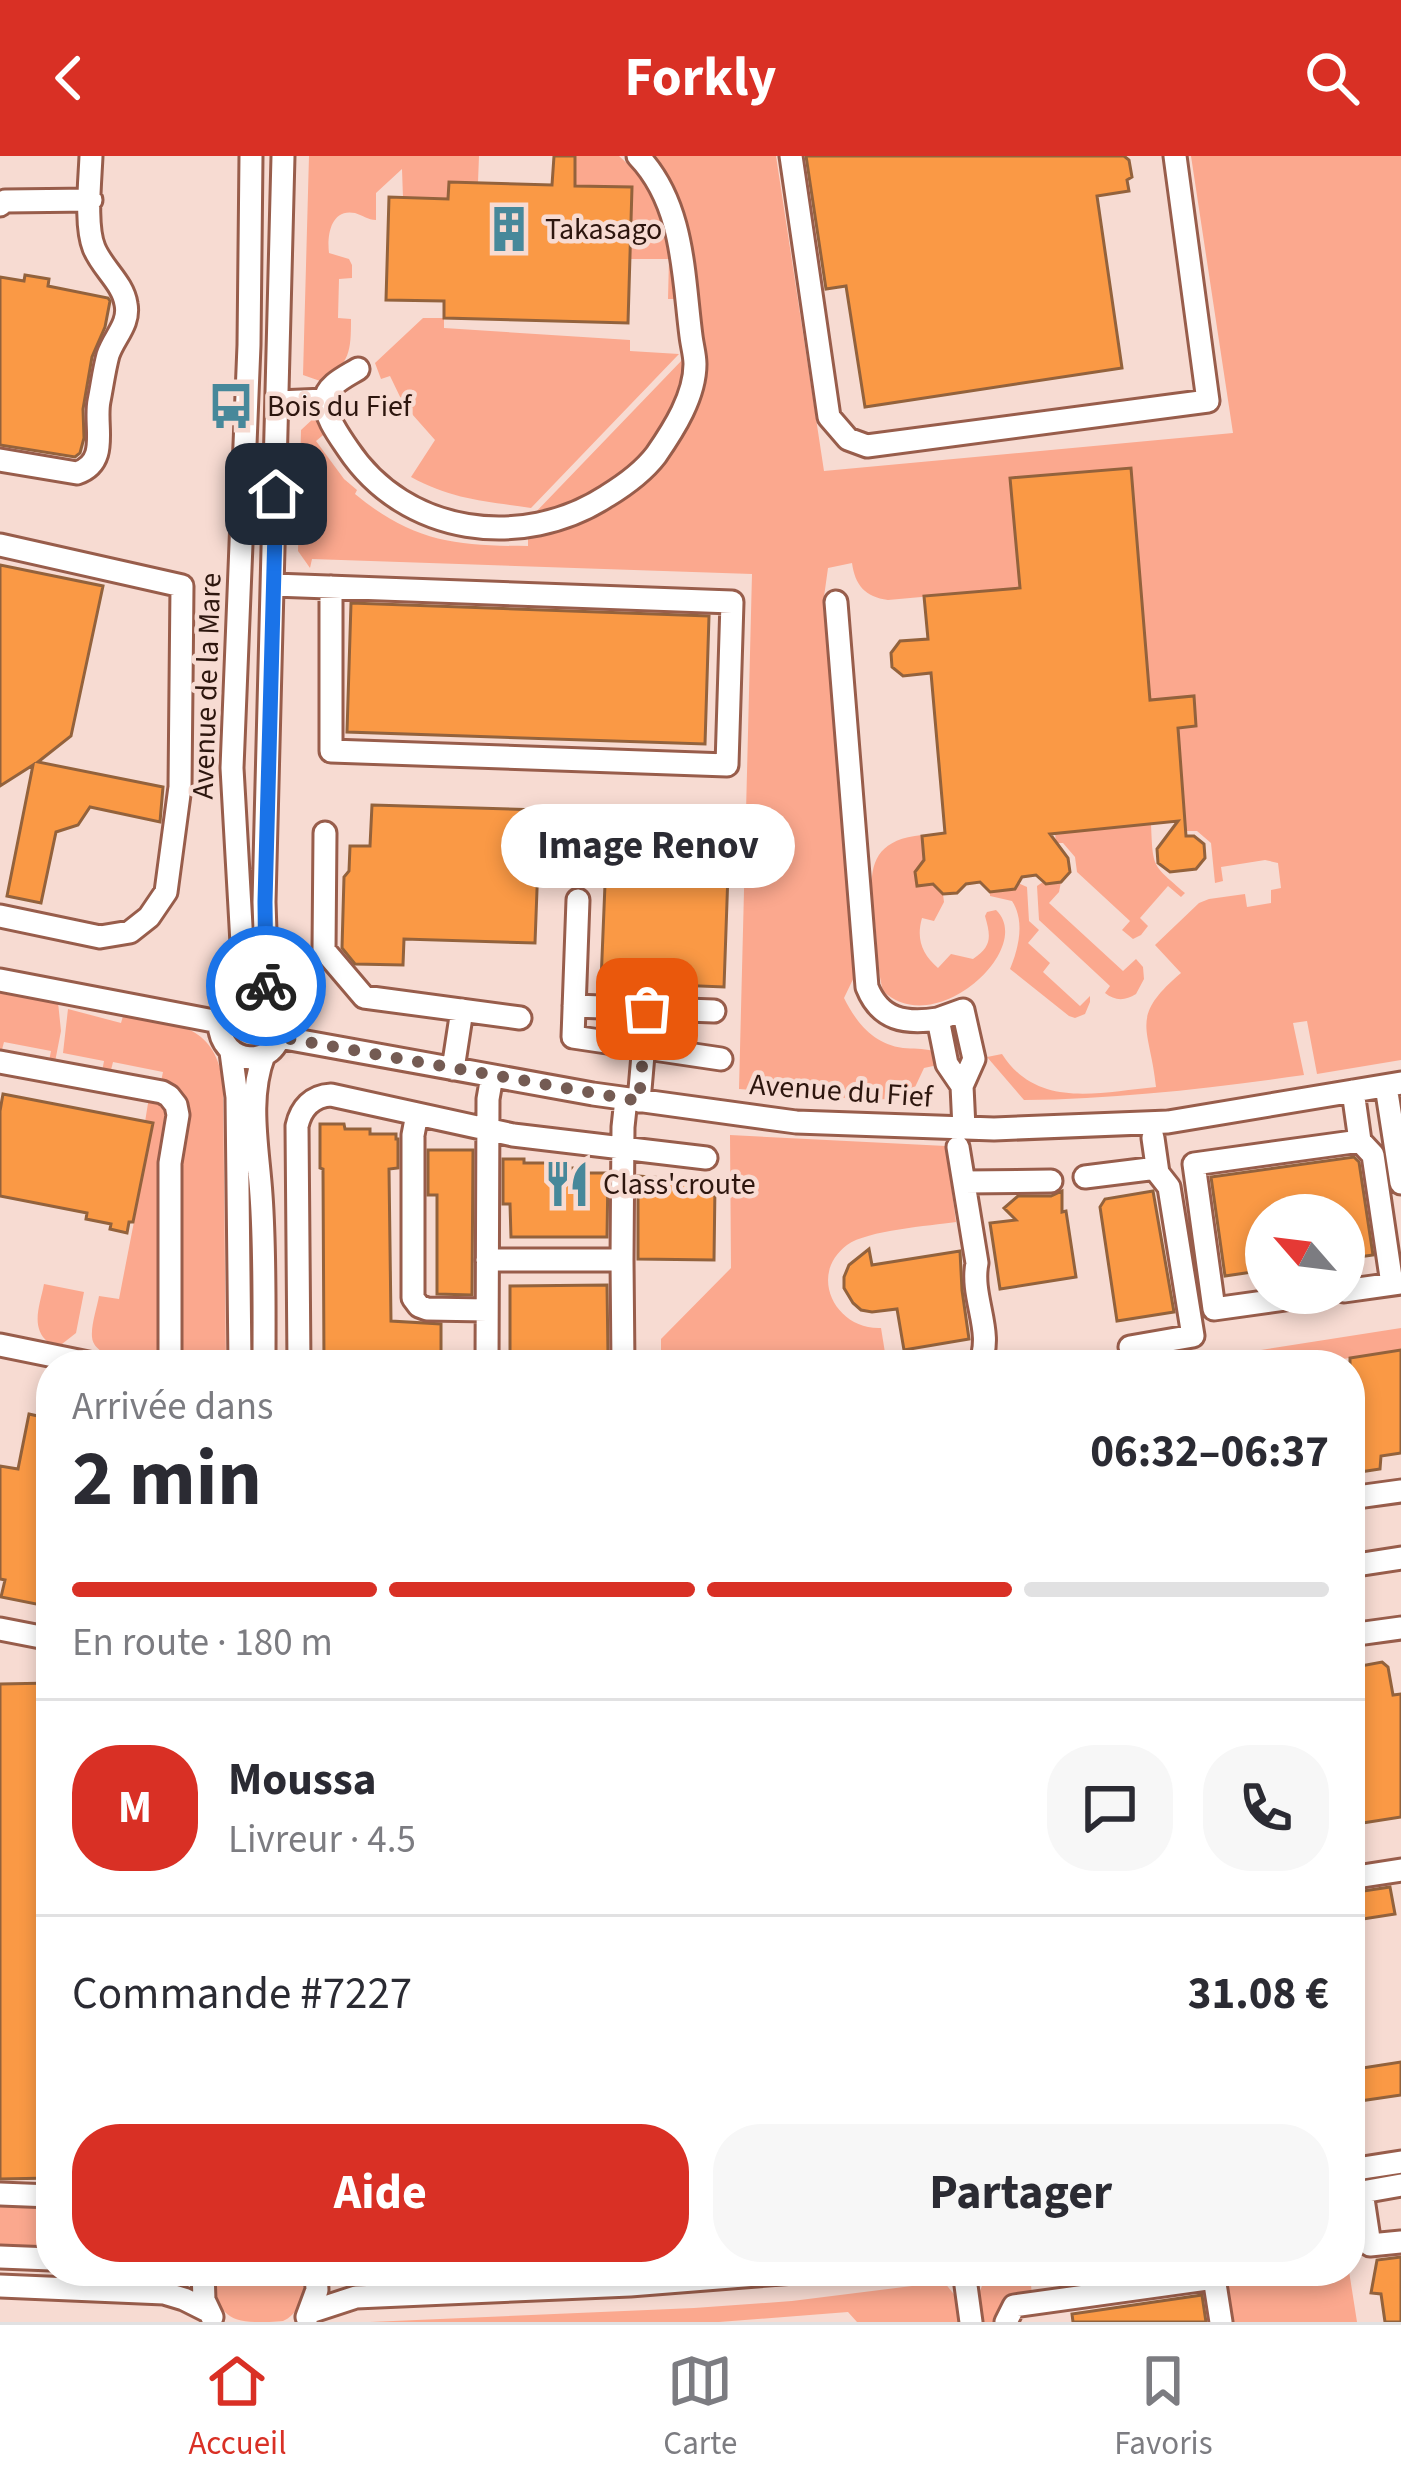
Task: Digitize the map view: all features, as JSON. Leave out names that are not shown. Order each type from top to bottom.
[{"type":"street","points":[[0,460],[76,473],[85,470],[98,453],[97,410],[110,349],[125,323],[127,305],[95,252],[76,156]]},
{"type":"street","points":[[84,201],[91,156]]},
{"type":"street","name":"Avenue de la Mare","points":[[236,1000],[243,961],[232,768],[249,345],[251,156]]},
{"type":"street","name":"Avenue de la Mare","points":[[264,1350],[255,1102],[257,1077],[279,1018],[268,1003],[265,902],[283,156]]},
{"type":"street","points":[[325,400],[330,418],[365,475],[415,509],[468,527],[524,528],[557,520],[625,485],[664,443],[685,406],[695,366],[680,245],[667,197],[638,156]]},
{"type":"street","points":[[791,156],[829,417],[848,439],[867,446],[1208,401],[1175,156]]},
{"type":"street","points":[[0,205],[4,201],[84,201]]},
{"type":"street","points":[[325,400],[336,384],[358,369]]},
{"type":"street","points":[[278,403],[325,400]]},
{"type":"street","points":[[0,545],[182,586],[182,608],[180,787],[166,892],[149,917],[130,932],[100,937],[0,916]]},
{"type":"street","points":[[274,585],[331,587],[731,602],[727,765],[331,751],[331,587]]},
{"type":"street","points":[[836,602],[867,987],[882,1012],[895,1019],[916,1022],[963,1010],[974,1059],[962,1086],[961,1137],[984,1350]]},
{"type":"street","points":[[325,833],[324,950],[364,997],[520,1018]]},
{"type":"street","points":[[578,901],[573,1037],[721,1059]]},
{"type":"street","points":[[0,980],[219,1022]]},
{"type":"street","points":[[268,1003],[252,997],[236,1000],[219,1022],[222,1042],[231,1052],[247,1058],[272,1046]]},
{"type":"street","points":[[574,1006],[714,1011]]},
{"type":"street","points":[[623,1350],[623,1148],[644,1048],[647,1009]]},
{"type":"street","points":[[453,1069],[462,1010]]},
{"type":"street","name":"Avenue du Fief","points":[[272,1046],[796,1122],[961,1137],[994,1130],[1168,1122],[1394,1084]]},
{"type":"street","points":[[231,1052],[237,1097],[240,1350]]},
{"type":"street","points":[[0,1062],[162,1092],[176,1106],[170,1163],[170,1350]]},
{"type":"street","points":[[487,1350],[492,1076]]},
{"type":"street","points":[[1394,1084],[1401,1184]]},
{"type":"street","points":[[1354,1091],[1360,1141],[1372,1154],[1397,1283],[1365,1288]]},
{"type":"street","points":[[299,1350],[296,1134],[299,1118],[316,1098],[331,1095],[488,1130],[706,1158]]},
{"type":"street","points":[[416,1114],[412,1135],[415,1303],[427,1309],[487,1310]]},
{"type":"street","points":[[1130,1347],[1193,1336],[1169,1187],[1158,1173],[1153,1138]]},
{"type":"street","points":[[1245,1305],[1214,1309],[1194,1164],[1360,1141]]},
{"type":"street","points":[[1085,1177],[1157,1168]]},
{"type":"street","points":[[964,1182],[1051,1181]]},
{"type":"street","points":[[487,1260],[622,1260]]},
{"type":"street","points":[[0,1346],[36,1353]]},
{"type":"street","points":[[1365,1496],[1401,1491]]},
{"type":"street","points":[[1365,1564],[1401,1558]]},
{"type":"street","points":[[1365,1633],[1401,1628]]},
{"type":"street","points":[[0,1629],[36,1636]]},
{"type":"street","points":[[1365,1875],[1401,1870]]},
{"type":"street","points":[[1365,2168],[1401,2162]]},
{"type":"street","points":[[1365,2191],[1401,2185]]},
{"type":"street","points":[[0,2194],[36,2195]]},
{"type":"street","points":[[1365,2226],[1370,2245],[1401,2242]]},
{"type":"street","points":[[0,2257],[36,2258]]},
{"type":"street","points":[[0,2286],[164,2293],[212,2317]]},
{"type":"street","points":[[202,2286],[212,2317]]},
{"type":"street","points":[[306,2317],[317,2286]]},
{"type":"street","points":[[306,2317],[356,2297],[607,2286]]},
{"type":"street","points":[[966,2286],[971,2322]]},
{"type":"street","points":[[1006,2322],[1014,2306],[1142,2286]]},
{"type":"street","points":[[1215,2286],[1221,2322]]},
{"type":"shaded area","points":[[309,156],[479,156],[478,182],[449,182],[448,199],[403,198],[402,169],[376,193],[376,220],[355,213],[335,219],[329,253],[349,259],[352,265],[352,278],[339,279],[338,318],[351,319],[350,340],[344,362],[323,382],[303,375]]},
{"type":"shaded area","points":[[575,156],[619,156],[647,187],[668,239],[674,299],[668,299],[669,259],[630,259],[632,187],[575,186]]},
{"type":"shaded area","points":[[646,156],[776,156],[824,471],[1233,433],[1191,156],[1401,156],[1401,1060],[1317,1074],[1307,1021],[1293,1023],[1304,1075],[1164,1092],[1024,1100],[987,1057],[1002,1054],[1017,1072],[1052,1090],[1092,1094],[1156,1087],[1148,1013],[1181,973],[1155,945],[1199,903],[1245,894],[1247,907],[1271,903],[1271,890],[1281,888],[1278,863],[1265,860],[1221,867],[1223,881],[1215,883],[1211,843],[1197,831],[1186,831],[1176,698],[1150,700],[1131,468],[1011,478],[1020,588],[888,600],[862,589],[852,563],[828,568],[823,604],[857,971],[844,998],[874,1037],[892,1046],[933,1051],[938,1065],[924,1068],[909,1100],[739,1089],[752,574],[312,559],[310,568],[298,551],[301,430],[315,417],[328,431],[316,441],[357,490],[355,494],[396,522],[436,538],[528,546],[528,534],[588,519],[623,497],[701,358]]},
{"type":"shaded area","points":[[423,318],[444,318],[444,328],[630,340],[630,351],[679,354],[531,508],[456,495],[411,477],[435,440],[404,405],[390,376],[381,379],[375,363]]},
{"type":"shaded area","points":[[684,358],[673,402],[640,457],[587,499],[533,515]]},
{"type":"shaded area","points":[[1151,824],[1156,864],[1185,893],[1181,897],[1168,886],[1140,918],[1148,926],[1133,939],[1122,930],[1130,921],[1077,872],[1075,857],[1063,843],[1056,843],[1055,833]]},
{"type":"shaded area","points":[[922,835],[924,860],[915,872],[917,885],[933,884],[944,902],[934,921],[922,918],[920,926],[922,946],[932,963],[938,968],[951,954],[973,959],[984,950],[987,912],[996,910],[1005,926],[1003,946],[992,966],[974,984],[928,1005],[904,1003],[883,991],[872,898],[878,856],[902,839]]},
{"type":"shaded area","points":[[1061,882],[1049,903],[1123,971],[1136,959],[1143,967],[1144,979],[1136,994],[1120,999],[1105,993],[1110,986],[1039,920],[1037,886]]},
{"type":"shaded area","points":[[1018,883],[1027,887],[1029,921],[1039,930],[1028,943],[1050,963],[1043,972],[1080,1006],[1090,996],[1085,1014],[1069,1016],[1010,969],[1018,943],[1018,917],[1012,901],[990,896],[990,892],[1014,889]]},
{"type":"shaded area","points":[[0,991],[58,1002],[61,1031],[54,1067],[48,1066],[51,1051],[4,1042],[0,1057]]},
{"type":"shaded area","points":[[68,1009],[121,1023],[123,1016],[175,1025],[201,1037],[211,1048],[223,1082],[226,1350],[178,1350],[176,1158],[187,1111],[160,1086],[163,1072],[113,1062],[109,1078],[101,1077],[104,1061],[63,1053]]},
{"type":"shaded area","points":[[149,1097],[166,1103],[160,1350],[100,1350],[92,1332],[99,1296],[119,1299],[153,1124],[145,1122]]},
{"type":"shaded area","points":[[730,1135],[946,1146],[956,1222],[857,1240],[835,1257],[829,1271],[828,1285],[840,1311],[865,1326],[881,1328],[885,1350],[661,1350],[661,1339],[731,1268]]},
{"type":"shaded area","points":[[44,1284],[84,1292],[76,1333],[62,1344],[48,1342],[39,1330]]},
{"type":"shaded area","points":[[1401,1328],[1401,1350],[1365,1356],[1365,1350],[1261,1350]]},
{"type":"shaded area","points":[[0,2200],[36,2201],[36,2248],[0,2246]]},
{"type":"shaded area","points":[[216,2286],[303,2286],[295,2312],[283,2321],[234,2318],[222,2308]]},
{"type":"shaded area","points":[[947,2286],[957,2298],[961,2322],[857,2322],[848,2312],[719,2322],[370,2322],[694,2308]]},
{"type":"shaded area","points":[[982,2286],[1031,2286],[1032,2297],[998,2322],[981,2322],[978,2296]]},
{"type":"shaded area","points":[[1224,2286],[1351,2286],[1357,2322],[1230,2322]]},
{"type":"building","name":"Takasago","points":[[554,156],[575,156],[575,186],[632,187],[628,323],[444,318],[444,301],[386,300],[389,197],[448,199],[449,182],[552,185]]},
{"type":"building","points":[[806,156],[1124,156],[1132,177],[1127,180],[1129,191],[1097,196],[1122,368],[865,407],[846,286],[826,289]]},
{"type":"building","points":[[25,275],[49,279],[48,286],[110,301],[92,357],[83,409],[84,438],[75,457],[0,445],[0,277],[24,281]]},
{"type":"building","points":[[1131,468],[1150,700],[1194,696],[1196,726],[1178,728],[1186,836],[1204,844],[1205,858],[1196,869],[1170,872],[1158,863],[1157,849],[1178,821],[1050,834],[1068,858],[1070,872],[1061,882],[1046,884],[1036,875],[1022,877],[1015,889],[990,892],[980,882],[943,894],[933,884],[917,886],[915,872],[924,860],[922,836],[945,833],[931,673],[903,676],[892,667],[891,653],[900,641],[928,639],[924,596],[1020,588],[1010,478]]},
{"type":"building","points":[[0,565],[103,586],[71,736],[38,762],[163,787],[160,822],[90,807],[78,825],[56,832],[41,903],[7,896],[33,765],[0,786]]},
{"type":"building","points":[[351,603],[709,616],[705,744],[347,732]]},
{"type":"building","points":[[372,805],[540,810],[535,943],[404,939],[403,965],[355,964],[342,948],[344,877],[349,871],[350,846],[370,846]]},
{"type":"building","points":[[608,811],[730,816],[724,987],[650,984],[637,992],[627,983],[601,982]]},
{"type":"building","points":[[3,1094],[153,1123],[127,1233],[86,1219],[87,1213],[0,1196]]},
{"type":"building","points":[[320,1124],[396,1134],[398,1168],[389,1169],[391,1321],[441,1324],[441,1350],[324,1350]]},
{"type":"building","points":[[428,1150],[473,1150],[472,1295],[437,1294],[437,1195],[428,1195]]},
{"type":"building","points":[[1354,1157],[1364,1194],[1245,1194],[1245,1273],[1225,1276],[1211,1177]]},
{"type":"building","points":[[503,1159],[550,1163],[550,1168],[576,1168],[576,1173],[608,1173],[607,1237],[511,1237],[510,1204],[503,1204]]},
{"type":"building","points":[[638,1176],[715,1185],[714,1260],[638,1259]]},
{"type":"building","points":[[1062,1191],[1076,1277],[1000,1289],[990,1223],[1016,1220],[1004,1208],[1018,1196],[1051,1196]]},
{"type":"building","points":[[1153,1191],[1174,1312],[1117,1321],[1100,1207],[1105,1199]]},
{"type":"building","points":[[1365,1202],[1373,1255],[1365,1256]]},
{"type":"building","points":[[869,1249],[872,1265],[960,1251],[969,1339],[904,1350],[897,1309],[861,1310],[844,1288],[849,1265]]},
{"type":"building","points":[[607,1285],[608,1350],[510,1350],[510,1286]]},
{"type":"building","points":[[1401,1350],[1401,1453],[1381,1456],[1380,1469],[1365,1471],[1365,1356]]},
{"type":"building","points":[[29,1414],[36,1416],[36,1604],[1,1597],[5,1580],[0,1579],[0,1466],[18,1469]]},
{"type":"building","points":[[1382,1662],[1388,1667],[1393,1695],[1401,1694],[1401,1817],[1365,1823],[1365,1665]]},
{"type":"building","points":[[36,1683],[36,2178],[0,2179],[0,1684]]},
{"type":"building","points":[[1390,1887],[1395,1914],[1365,1919],[1365,1891]]},
{"type":"building","points":[[1401,2062],[1401,2095],[1365,2100],[1365,2068]]},
{"type":"building","points":[[1401,2257],[1401,2322],[1385,2322],[1381,2294],[1371,2293],[1377,2260]]},
{"type":"building","points":[[1202,2295],[1206,2322],[1073,2322],[1072,2314]]},
{"type":"way so far","points":[[266,986],[268,1003],[279,1018],[279,1037],[639,1101],[647,1009]]},
{"type":"place","name":"Takasago","points":[[509,229]]},
{"type":"place","name":"Bois du Fief","points":[[231,406]]},
{"type":"place","name":"Image Renov","points":[[647,1009]]},
{"type":"place","name":"Class'croute","points":[[567,1184]]},
{"type":"route","points":[[266,986],[276,494]]}]
